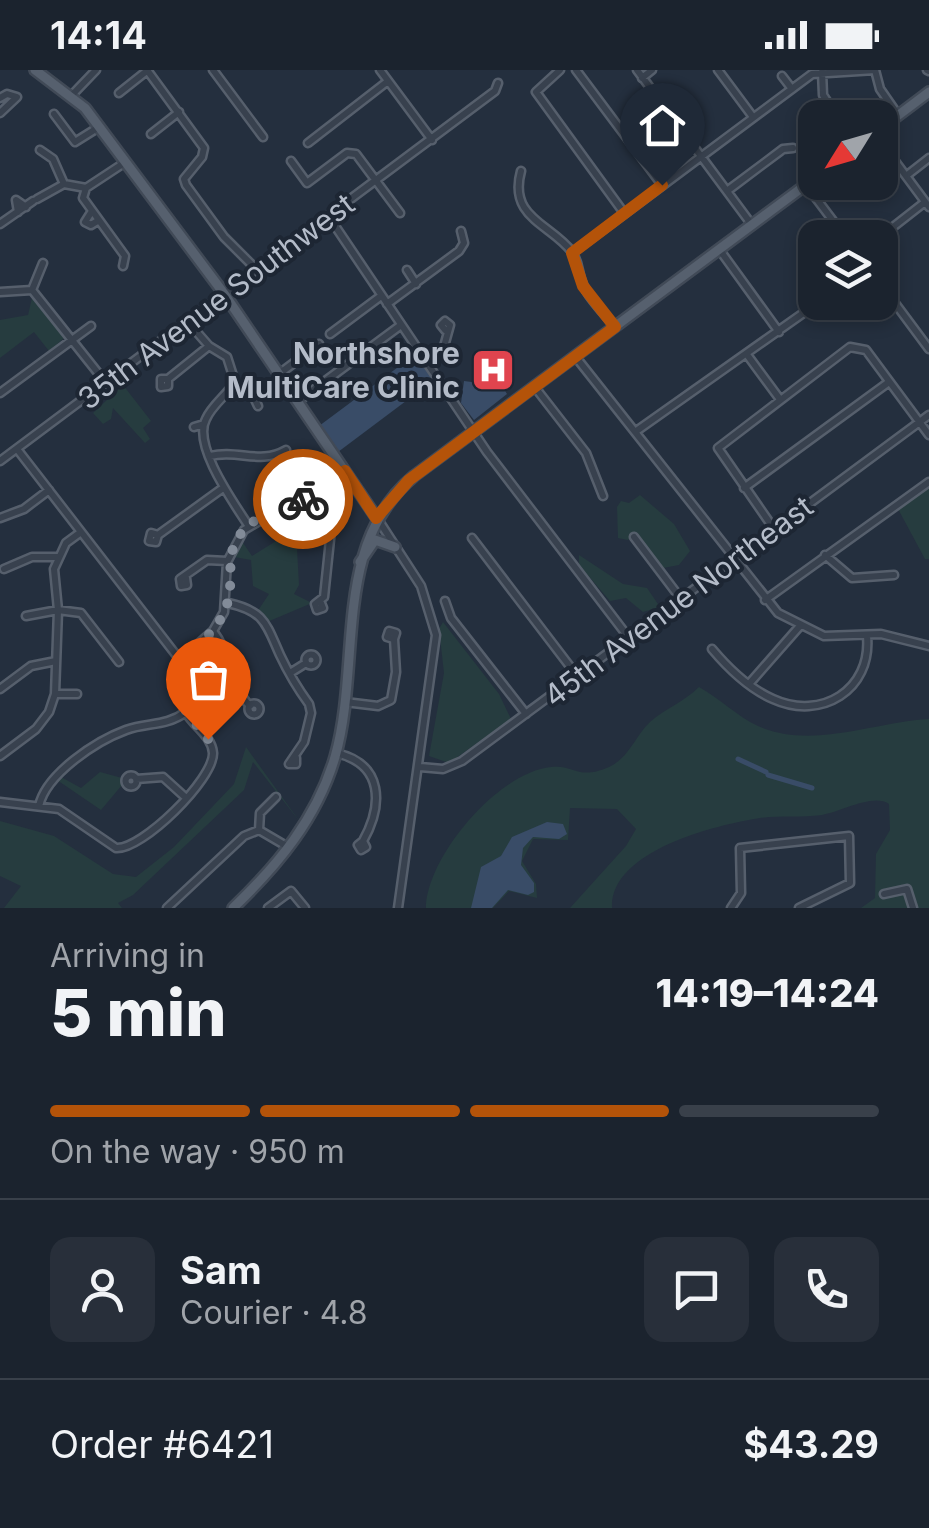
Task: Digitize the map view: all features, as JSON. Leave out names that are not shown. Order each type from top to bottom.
[{"type":"main road","points":[[36,70],[73,94],[100,127],[225,294],[376,518]]},
{"type":"main road","points":[[898,115],[929,92]]},
{"type":"main road","points":[[232,908],[288,848],[310,816],[336,753],[360,562],[376,518],[409,480],[798,191]]},
{"type":"main road","points":[[360,562],[367,558],[375,540],[395,547]]},
{"type":"street","points":[[73,94],[96,70]]},
{"type":"street","points":[[119,93],[147,70],[205,152],[184,179],[224,237],[258,270]]},
{"type":"street","points":[[214,70],[263,137]]},
{"type":"street","points":[[380,70],[432,140]]},
{"type":"street","points":[[560,70],[536,92],[624,213]]},
{"type":"street","points":[[576,70],[662,185]]},
{"type":"street","points":[[636,70],[752,225]]},
{"type":"street","points":[[642,78],[652,70]]},
{"type":"street","points":[[718,70],[753,118]]},
{"type":"street","points":[[572,253],[792,88],[822,72],[875,70],[888,100]]},
{"type":"street","points":[[822,72],[826,100]]},
{"type":"street","points":[[782,76],[792,88]]},
{"type":"street","points":[[308,143],[388,81]]},
{"type":"street","name":"35th Avenue Southwest","points":[[0,461],[329,218],[495,91],[498,84]]},
{"type":"street","points":[[0,98],[7,94],[16,98],[0,113]]},
{"type":"street","points":[[672,117],[683,109]]},
{"type":"street","points":[[151,134],[179,112]]},
{"type":"street","points":[[54,114],[75,142],[100,127]]},
{"type":"street","points":[[727,191],[783,150],[793,148]]},
{"type":"street","points":[[40,150],[53,160],[64,184]]},
{"type":"street","points":[[291,161],[307,183],[350,153],[400,213]]},
{"type":"street","points":[[906,176],[929,158]]},
{"type":"street","points":[[0,224],[64,184],[86,188],[124,163]]},
{"type":"street","points":[[898,165],[927,205],[898,225]]},
{"type":"street","points":[[522,170],[518,187],[524,206],[542,230],[572,253],[583,286],[615,327]]},
{"type":"street","points":[[86,188],[84,198],[124,256],[123,266]]},
{"type":"street","points":[[92,211],[85,222],[91,225],[98,220]]},
{"type":"street","points":[[329,218],[473,432],[629,638]]},
{"type":"street","points":[[387,304],[459,251],[464,242],[460,231]]},
{"type":"street","points":[[719,249],[778,332]]},
{"type":"street","points":[[32,290],[43,263]]},
{"type":"street","points":[[406,270],[416,284]]},
{"type":"street","points":[[0,292],[32,290]]},
{"type":"street","points":[[32,290],[106,383]]},
{"type":"street","points":[[330,334],[381,296]]},
{"type":"street","points":[[898,307],[929,348]]},
{"type":"street","points":[[635,432],[798,317]]},
{"type":"street","points":[[188,322],[232,364],[235,382],[201,428],[223,488],[248,525]]},
{"type":"street","points":[[297,402],[401,325]]},
{"type":"street","points":[[0,393],[91,326]]},
{"type":"street","points":[[427,364],[443,350],[445,330]]},
{"type":"street","points":[[279,374],[319,344]]},
{"type":"street","points":[[168,380],[209,346]]},
{"type":"street","points":[[774,530],[718,450],[722,442],[779,398],[858,346],[866,350],[929,436]]},
{"type":"street","points":[[575,356],[765,600],[798,626],[824,636],[895,636],[927,647]]},
{"type":"street","points":[[748,356],[779,398]]},
{"type":"street","points":[[235,382],[250,389],[258,406]]},
{"type":"street","points":[[744,488],[888,382]]},
{"type":"street","points":[[534,386],[586,453],[604,496]]},
{"type":"street","name":"45th Avenue Northeast","points":[[420,767],[443,768],[459,763],[929,415]]},
{"type":"street","points":[[0,802],[59,809],[116,848],[134,846],[155,830],[205,775],[213,756],[208,739],[186,712],[180,660],[17,449]]},
{"type":"street","points":[[210,456],[233,451],[261,459],[286,450]]},
{"type":"street","points":[[180,660],[213,631],[228,602],[227,562],[248,525],[306,497],[345,471]]},
{"type":"street","points":[[765,600],[929,482]]},
{"type":"street","points":[[158,535],[223,488]]},
{"type":"street","points":[[0,518],[24,510],[49,490]]},
{"type":"street","points":[[306,497],[330,529],[322,603]]},
{"type":"street","points":[[376,518],[430,608],[436,649],[398,908]]},
{"type":"street","points":[[0,756],[43,721],[55,694],[56,558],[81,532]]},
{"type":"street","points":[[634,537],[680,600]]},
{"type":"street","points":[[472,538],[578,676]]},
{"type":"street","points":[[826,555],[852,578],[894,575]]},
{"type":"street","points":[[4,569],[32,557],[56,558]]},
{"type":"street","points":[[186,578],[207,560],[227,562]]},
{"type":"street","points":[[445,601],[450,618],[526,714]]},
{"type":"street","points":[[228,602],[252,609],[264,618],[312,713],[296,758]]},
{"type":"street","points":[[26,616],[58,610],[81,613],[119,662]]},
{"type":"street","points":[[748,684],[798,626]]},
{"type":"street","points":[[213,631],[224,646],[238,692],[250,706]]},
{"type":"street","points":[[712,650],[748,684],[776,700],[794,705],[833,702],[860,675],[868,656],[867,636]]},
{"type":"street","points":[[345,702],[388,709],[396,687],[394,639]]},
{"type":"street","points":[[0,689],[30,666],[56,661]]},
{"type":"street","points":[[290,673],[306,663]]},
{"type":"street","points":[[55,694],[77,694]]},
{"type":"street","points":[[39,806],[53,779],[104,742],[133,725],[161,726],[186,712]]},
{"type":"street","points":[[336,753],[359,762],[376,783],[376,815],[363,841]]},
{"type":"street","points":[[136,779],[164,777],[185,797]]},
{"type":"street","points":[[259,830],[260,813],[276,796]]},
{"type":"street","points":[[259,830],[288,848]]},
{"type":"street","points":[[168,908],[244,836],[259,830]]},
{"type":"street","points":[[731,908],[741,893],[740,848],[849,836],[850,883],[799,908]]},
{"type":"street","points":[[884,894],[907,889],[913,908]]},
{"type":"street","points":[[268,908],[291,891],[305,908]]},
{"type":"green space","points":[[32,298],[64,338],[49,351],[34,332],[0,358],[0,320],[28,315]]},
{"type":"green space","points":[[123,385],[151,421],[143,428],[150,439],[145,443],[113,408],[111,419],[103,424],[93,413]]},
{"type":"green space","points":[[929,486],[929,559],[925,559],[897,507]]},
{"type":"green space","points":[[640,495],[674,524],[690,551],[679,565],[663,568],[636,532],[628,540],[618,538],[617,507],[621,501],[629,503]]},
{"type":"green space","points":[[297,528],[304,544],[297,549],[299,585],[294,594],[312,603],[267,622],[257,612],[269,594],[253,586],[251,560],[229,556],[239,537],[252,556]]},
{"type":"green space","points":[[579,555],[623,584],[647,588],[660,607],[643,612],[626,598],[610,601],[579,565]]},
{"type":"green space","points":[[443,622],[499,694],[511,719],[449,763],[429,756],[444,673],[439,629]]},
{"type":"green space","points":[[699,687],[751,722],[779,733],[843,733],[929,719],[929,908],[861,908],[875,898],[876,854],[890,830],[889,804],[874,801],[822,815],[741,822],[668,844],[628,871],[616,888],[612,908],[570,908],[626,846],[636,829],[617,809],[570,808],[568,840],[533,839],[522,861],[536,884],[537,898],[509,891],[493,908],[426,908],[430,887],[452,842],[489,800],[531,772],[559,767],[590,772],[609,767],[622,758],[650,722]]},
{"type":"green space","points":[[246,747],[300,822],[253,762],[244,790],[133,895],[118,903],[122,908],[4,908],[21,886],[0,876],[0,821],[54,836],[113,874],[136,877],[174,847],[234,784]]},
{"type":"green space","points":[[100,772],[122,778],[122,785],[101,810],[57,780],[61,777],[81,788]]},
{"type":"water","points":[[417,353],[434,380],[338,452],[319,426]]},
{"type":"water","points":[[464,381],[502,386],[507,394],[474,420],[461,403]]},
{"type":"water","points":[[547,822],[563,824],[567,834],[559,839],[533,837],[523,848],[521,865],[534,883],[534,892],[528,895],[508,890],[492,908],[471,908],[481,867],[501,856],[512,837]]},
{"type":"waterway","points":[[738,759],[766,772]]},
{"type":"waterway","points":[[768,775],[812,788]]},
{"type":"way so far","points":[[208,739],[182,703],[180,660],[213,631],[224,612],[229,592],[227,562],[244,530],[266,513],[303,499]]},
{"type":"place","name":"Northshore MultiCare Clinic","points":[[493,370]]},
{"type":"route","points":[[303,499],[345,471],[376,518],[409,480],[615,327],[583,286],[572,253],[662,185]]}]
